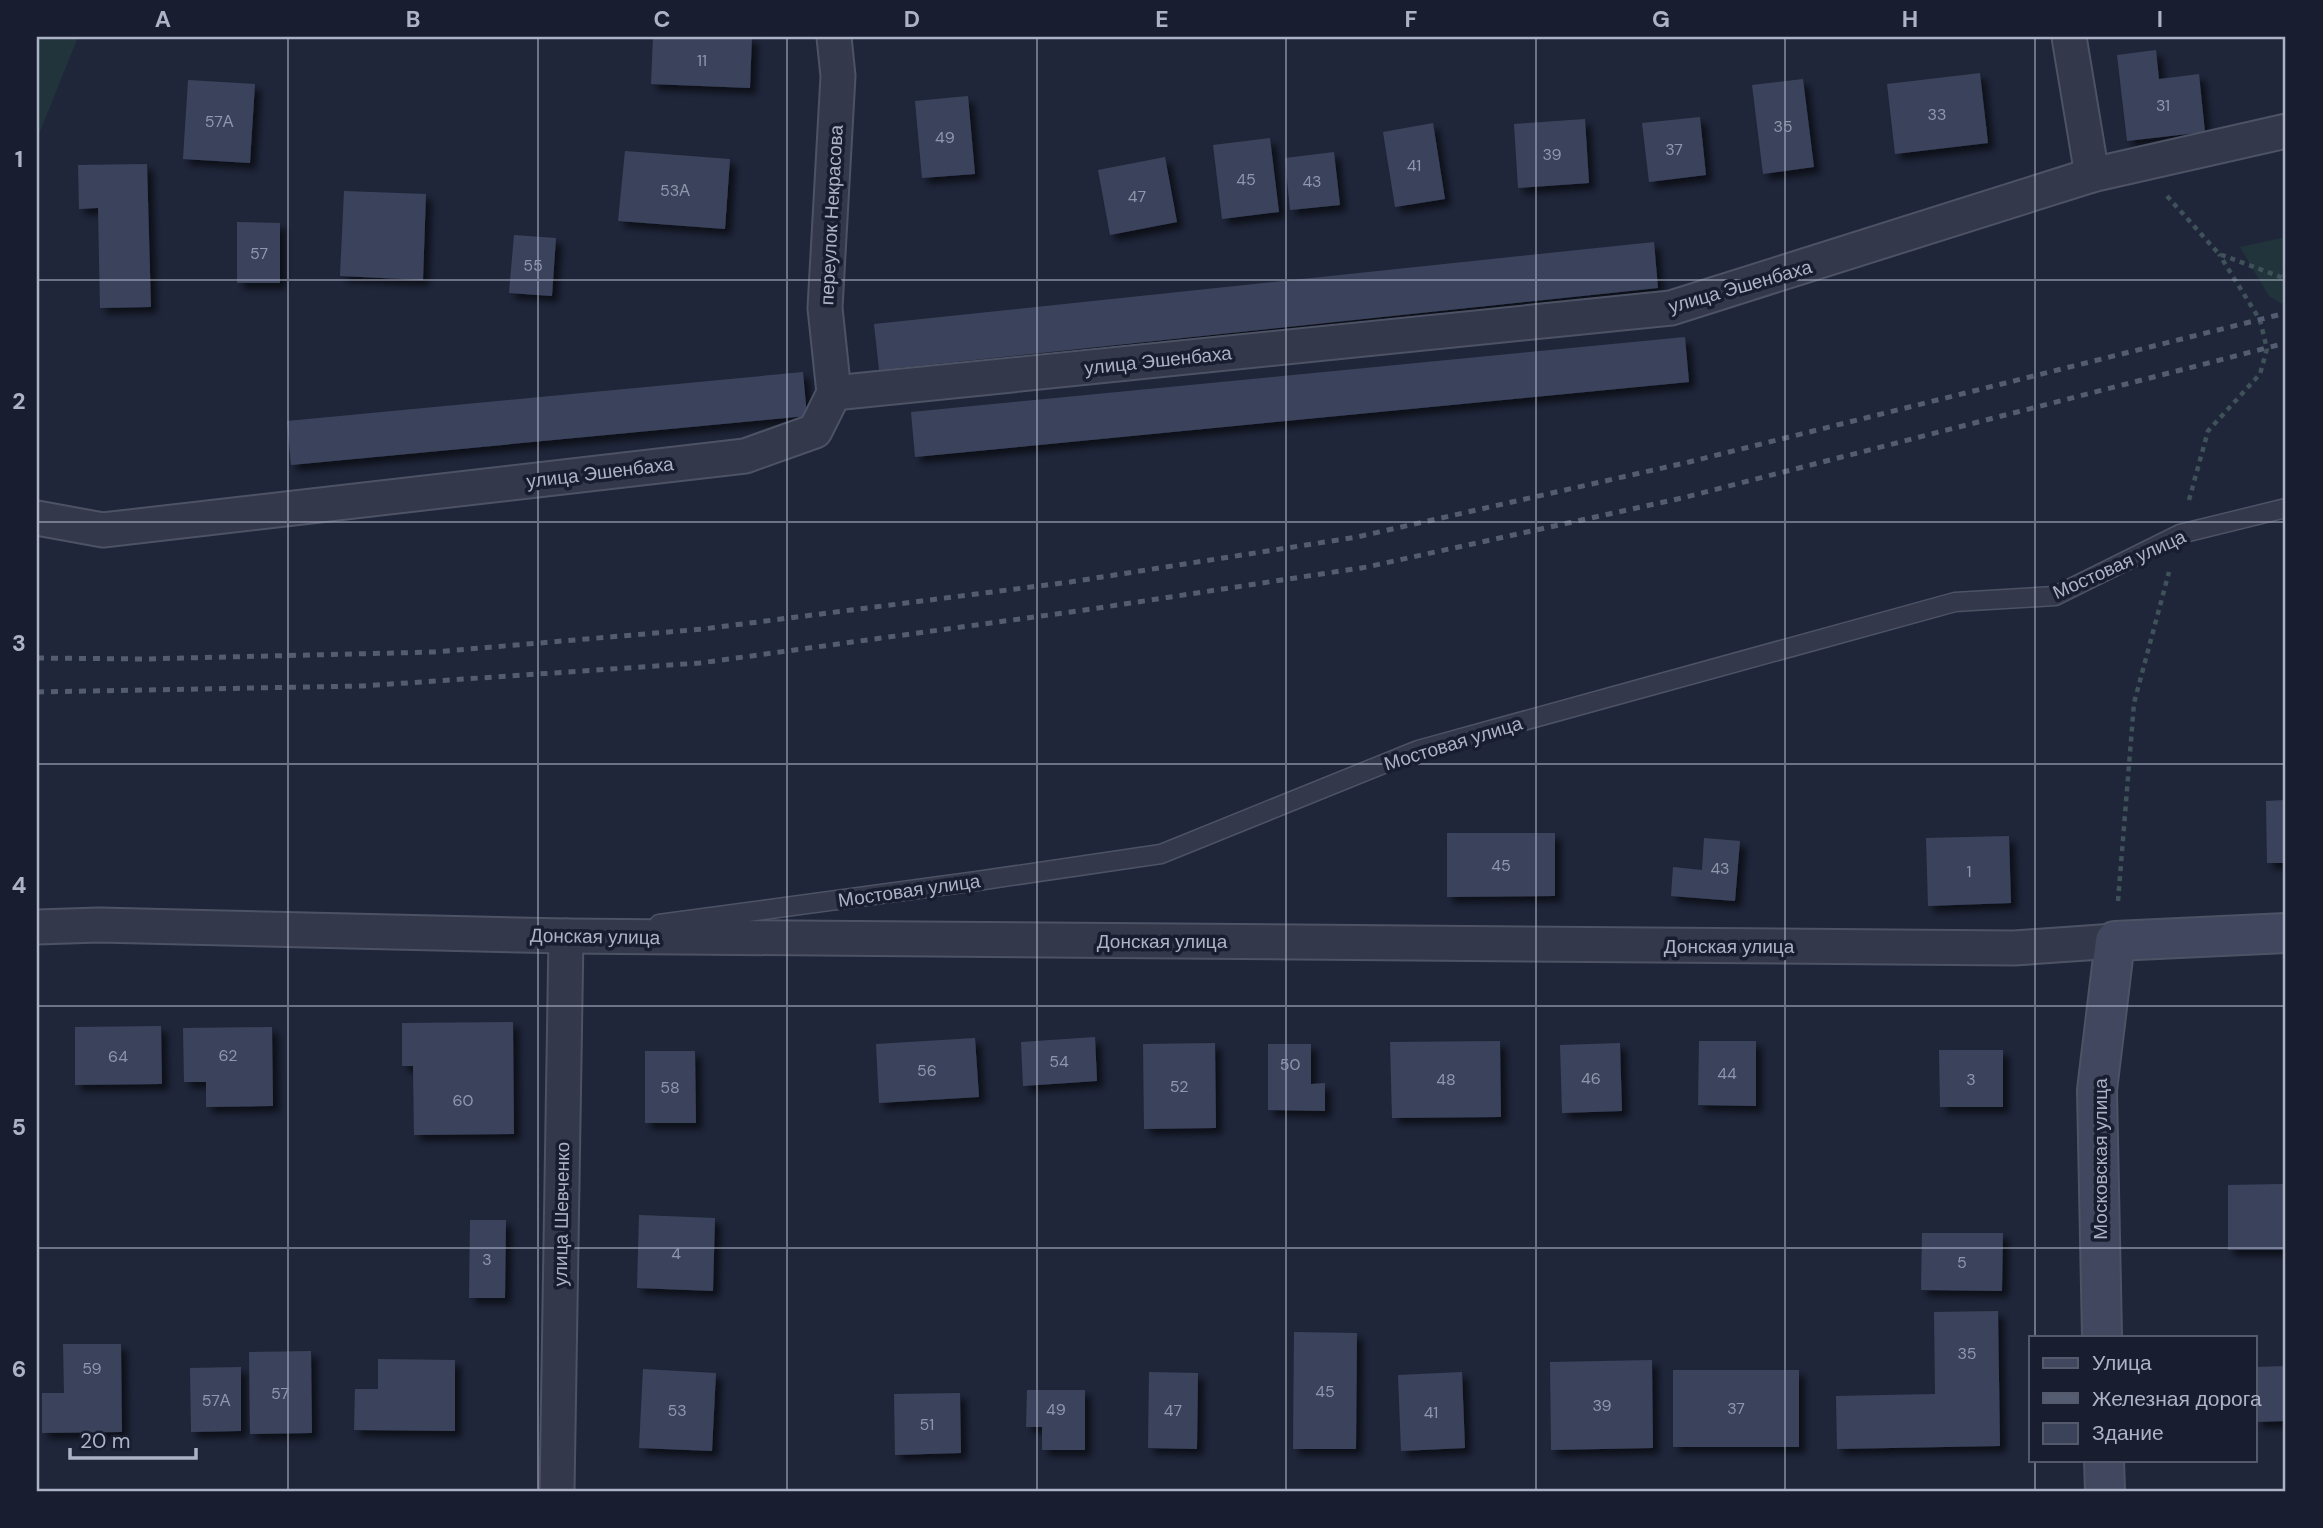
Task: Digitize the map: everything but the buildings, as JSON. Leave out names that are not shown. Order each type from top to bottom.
[{"type":"street","name":"переулок Некрасова","points":[[834,37],[838,76],[825,308],[834,393]]},
{"type":"street","points":[[2069,37],[2092,175]]},
{"type":"street","name":"улица Эшенбаха","points":[[37,518],[103,530],[745,456],[815,431],[834,393],[1671,308],[2092,175],[2286,131]]},
{"type":"street","name":"Донская улица","points":[[37,927],[99,925],[566,936],[2014,948],[2286,933]]},
{"type":"street","name":"улица Шевченко","points":[[557,1491],[566,936]]},
{"type":"street","name":"Московская улица","points":[[2102,1336],[2097,1090],[2115,941]]},
{"type":"street","points":[[2104,1462],[2105,1491]]},
{"type":"lane","name":"Мостовая улица","points":[[566,936],[1161,854],[1418,750],[1955,602],[2055,596],[2180,534],[2286,508]]},
{"type":"path","points":[[2115,941],[2134,703],[2208,431],[2260,374],[2267,349],[2260,320],[2219,254],[2139,164]]},
{"type":"path","points":[[2219,254],[2286,279]]},
{"type":"shaded area","points":[[37,37],[78,37],[37,139]]},
{"type":"shaded area","points":[[2286,237],[2286,269],[2282,269],[2286,295],[2282,304],[2269,296],[2240,247]]},
{"type":"railway","points":[[37,658],[144,659],[434,652],[703,629],[1070,582],[1357,537],[1689,462],[2286,313]]},
{"type":"railway","points":[[37,692],[362,686],[700,663],[1085,610],[1367,567],[1682,498],[2286,343]]}]
